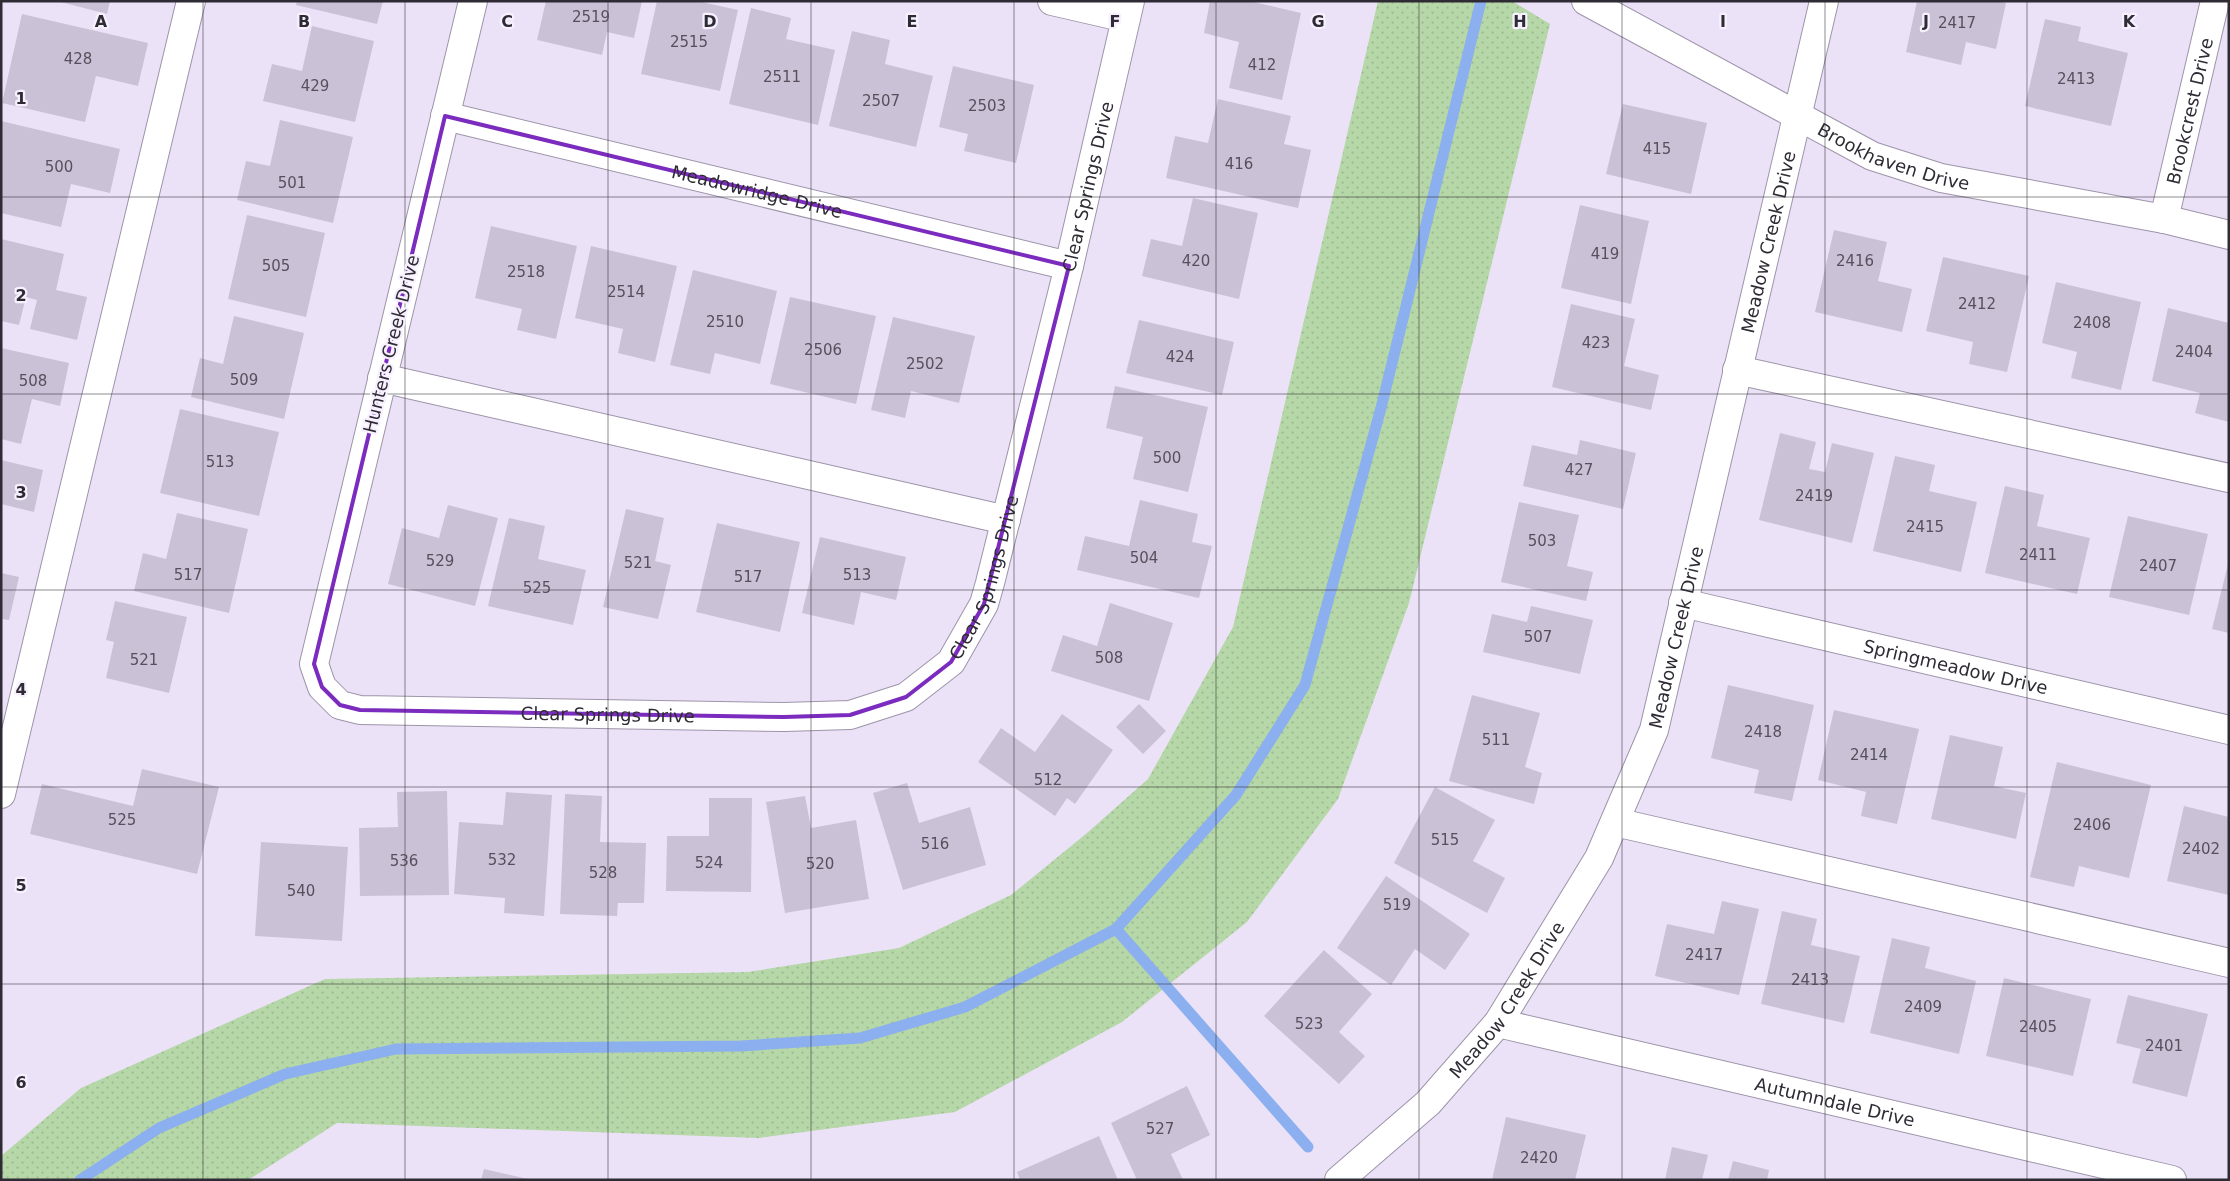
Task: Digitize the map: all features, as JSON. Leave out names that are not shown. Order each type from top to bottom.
[{"type":"street","points":[[1,794],[191,1]]},
{"type":"street","name":"Hunters Creek Drive","points":[[322,687],[314,664],[473,1]]},
{"type":"street","points":[[1052,1],[1128,10]]},
{"type":"street","name":"Brookhaven Drive","points":[[1586,1],[1872,156],[1941,178],[2164,219],[2229,235]]},
{"type":"street","name":"Meadow Creek Drive","points":[[1339,1180],[1428,1103],[1498,1023],[1599,858],[1654,730],[1824,1]]},
{"type":"street","name":"Brookcrest Drive","points":[[2164,219],[2215,1]]},
{"type":"street","name":"Clear Springs Drive","points":[[322,687],[340,705],[360,710],[784,717],[850,715],[906,697],[951,662],[984,604],[1069,266],[1128,10]]},
{"type":"street","name":"Meadowridge Drive","points":[[446,116],[1069,266]]},
{"type":"street","points":[[1737,370],[2229,478]]},
{"type":"street","points":[[382,378],[1006,520]]},
{"type":"street","name":"Springmeadow Drive","points":[[1684,603],[2229,730]]},
{"type":"street","points":[[1615,822],[2229,963]]},
{"type":"street","name":"Autumndale Drive","points":[[1498,1023],[2172,1180]]},
{"type":"highlighted area","points":[[445,116],[1069,266],[984,604],[951,662],[906,697],[850,715],[784,717],[360,710],[340,705],[322,687],[314,664]]},
{"type":"green space","points":[[1378,1],[1512,1],[1550,24],[1409,603],[1338,799],[1247,922],[1122,1022],[955,1112],[759,1138],[337,1123],[248,1180],[1,1180],[1,1156],[81,1088],[325,979],[748,972],[899,948],[1011,895],[1087,833],[1148,779],[1233,627]]},
{"type":"building","points":[[57,1],[110,1],[107,14]]},
{"type":"building","points":[[297,1],[383,1],[377,24],[296,5]]},
{"type":"building","points":[[546,1],[642,1],[634,38],[607,32],[602,55],[537,40]]},
{"type":"building","points":[[657,1],[697,1],[738,10],[720,91],[641,74]]},
{"type":"building","points":[[1210,1],[1249,1],[1301,13],[1282,100],[1229,88],[1239,42],[1204,33]]},
{"type":"building","points":[[1917,1],[1998,1],[2006,3],[1996,49],[1966,42],[1961,65],[1906,52]]},
{"type":"building","points":[[751,8],[791,18],[786,39],[835,50],[818,125],[729,104]]},
{"type":"building","points":[[22,14],[148,43],[138,86],[96,76],[85,122],[2,103]]},
{"type":"building","points":[[2045,19],[2081,27],[2078,41],[2128,53],[2111,126],[2025,106]]},
{"type":"building","points":[[312,26],[374,41],[355,122],[263,101],[272,64],[302,71]]},
{"type":"building","points":[[852,31],[890,40],[885,64],[933,76],[916,147],[829,126]]},
{"type":"building","points":[[953,66],[1034,85],[1016,163],[964,151],[968,134],[939,127]]},
{"type":"building","points":[[1218,99],[1291,116],[1284,144],[1311,150],[1298,208],[1166,178],[1175,136],[1208,143]]},
{"type":"building","points":[[1623,104],[1707,123],[1691,194],[1606,174]]},
{"type":"building","points":[[280,120],[353,137],[333,223],[237,200],[246,161],[270,166]]},
{"type":"building","points":[[1,121],[120,149],[110,193],[71,184],[61,227],[1,213]]},
{"type":"building","points":[[1193,198],[1258,213],[1239,299],[1142,276],[1151,239],[1182,246]]},
{"type":"building","points":[[1580,205],[1649,221],[1631,304],[1561,288]]},
{"type":"building","points":[[247,215],[325,233],[306,317],[228,299]]},
{"type":"building","points":[[491,226],[577,246],[556,339],[517,330],[522,309],[475,298]]},
{"type":"building","points":[[1834,230],[1887,242],[1878,281],[1912,289],[1902,332],[1815,312]]},
{"type":"building","points":[[1,239],[64,254],[56,290],[87,297],[77,340],[30,329],[37,300],[26,297],[19,325],[1,321]]},
{"type":"building","points":[[591,246],[677,266],[655,362],[618,353],[623,329],[575,318]]},
{"type":"building","points":[[1943,257],[2029,276],[2007,372],[1969,364],[1973,342],[1926,331]]},
{"type":"building","points":[[693,270],[777,291],[760,364],[715,353],[710,374],[670,365]]},
{"type":"building","points":[[2056,282],[2141,302],[2121,390],[2071,378],[2077,352],[2042,343]]},
{"type":"building","points":[[790,297],[876,316],[856,404],[770,384]]},
{"type":"building","points":[[1571,304],[1635,319],[1624,366],[1659,375],[1651,410],[1552,387]]},
{"type":"building","points":[[2168,308],[2229,323],[2229,422],[2195,413],[2200,393],[2152,381]]},
{"type":"building","points":[[234,316],[304,333],[284,419],[191,397],[200,358],[223,364]]},
{"type":"building","points":[[893,317],[975,336],[959,403],[911,391],[905,418],[871,410]]},
{"type":"building","points":[[1139,320],[1234,342],[1222,395],[1126,373]]},
{"type":"building","points":[[1,348],[69,363],[60,406],[32,399],[21,444],[1,439]]},
{"type":"building","points":[[1115,386],[1208,407],[1188,492],[1133,479],[1143,437],[1106,428]]},
{"type":"building","points":[[180,409],[279,432],[259,516],[160,493]]},
{"type":"building","points":[[1780,433],[1816,442],[1809,469],[1825,472],[1832,443],[1874,453],[1852,543],[1759,520]]},
{"type":"building","points":[[1580,440],[1636,453],[1623,509],[1523,486],[1532,445],[1577,455]]},
{"type":"building","points":[[1895,456],[1935,465],[1929,491],[1977,502],[1961,572],[1873,551]]},
{"type":"building","points":[[1,460],[43,470],[34,512],[1,504]]},
{"type":"building","points":[[2005,486],[2044,495],[2037,526],[2090,538],[2077,594],[1985,573]]},
{"type":"building","points":[[1140,500],[1198,514],[1192,542],[1212,546],[1199,598],[1077,570],[1085,536],[1129,546]]},
{"type":"building","points":[[1519,502],[1579,515],[1567,566],[1593,572],[1586,601],[1501,582]]},
{"type":"building","points":[[448,505],[498,518],[475,606],[388,584],[402,528],[439,538]]},
{"type":"building","points":[[626,509],[664,518],[655,561],[671,565],[658,619],[603,607]]},
{"type":"building","points":[[177,513],[248,529],[229,613],[134,591],[143,553],[166,559]]},
{"type":"building","points":[[2128,516],[2208,534],[2189,615],[2109,597]]},
{"type":"building","points":[[509,518],[545,526],[538,559],[586,570],[573,625],[488,606]]},
{"type":"building","points":[[717,523],[800,542],[780,632],[696,612]]},
{"type":"building","points":[[820,537],[906,557],[896,600],[861,592],[854,625],[802,613]]},
{"type":"building","points":[[2229,560],[2229,633],[2212,629]]},
{"type":"building","points":[[1,573],[19,577],[9,620],[1,619]]},
{"type":"building","points":[[115,601],[187,617],[169,693],[106,678],[114,642],[106,640]]},
{"type":"building","points":[[1110,603],[1173,623],[1149,701],[1051,671],[1063,635],[1097,646]]},
{"type":"building","points":[[1531,606],[1593,620],[1580,674],[1483,652],[1492,614],[1527,622]]},
{"type":"building","points":[[1728,685],[1814,705],[1792,801],[1754,793],[1759,770],[1711,758]]},
{"type":"building","points":[[1472,695],[1540,713],[1525,767],[1542,773],[1534,804],[1449,781]]},
{"type":"building","points":[[1139,704],[1166,731],[1143,754],[1116,727]]},
{"type":"building","points":[[1834,710],[1919,729],[1897,824],[1861,816],[1866,792],[1818,780]]},
{"type":"building","points":[[1062,714],[1113,750],[1075,804],[1067,798],[1055,816],[978,762],[1001,728],[1035,752]]},
{"type":"building","points":[[1950,735],[2003,747],[1994,786],[2026,793],[2016,839],[1931,819]]},
{"type":"building","points":[[2057,762],[2151,785],[2129,878],[2079,866],[2074,887],[2030,877]]},
{"type":"building","points":[[142,769],[219,787],[197,874],[30,834],[42,784],[133,806]]},
{"type":"building","points":[[907,783],[919,823],[970,807],[986,865],[903,890],[873,793]]},
{"type":"building","points":[[1435,787],[1495,820],[1473,861],[1505,878],[1487,913],[1394,863]]},
{"type":"building","points":[[447,791],[449,895],[360,896],[359,828],[398,827],[397,792]]},
{"type":"building","points":[[506,792],[552,795],[544,916],[504,913],[505,898],[454,894],[459,822],[503,825]]},
{"type":"building","points":[[565,794],[602,796],[600,842],[646,843],[644,903],[618,903],[617,916],[560,914]]},
{"type":"building","points":[[805,796],[811,828],[856,820],[869,899],[785,913],[766,802]]},
{"type":"building","points":[[709,798],[752,798],[751,892],[666,891],[667,836],[709,836]]},
{"type":"building","points":[[2184,806],[2229,817],[2229,895],[2167,881]]},
{"type":"building","points":[[261,842],[348,847],[342,941],[255,936]]},
{"type":"building","points":[[1386,876],[1470,934],[1445,970],[1415,949],[1391,985],[1337,948]]},
{"type":"building","points":[[1722,901],[1759,909],[1739,995],[1655,976],[1667,924],[1714,934]]},
{"type":"building","points":[[1782,911],[1817,919],[1811,945],[1860,956],[1844,1023],[1761,1004]]},
{"type":"building","points":[[1892,938],[1930,947],[1925,968],[1976,981],[1959,1054],[1870,1033]]},
{"type":"building","points":[[1324,950],[1372,994],[1339,1032],[1365,1056],[1339,1084],[1264,1016]]},
{"type":"building","points":[[2004,978],[2091,999],[2073,1076],[1986,1056]]},
{"type":"building","points":[[2128,995],[2208,1014],[2187,1097],[2132,1083],[2141,1049],[2116,1043]]},
{"type":"building","points":[[1187,1086],[1210,1135],[1171,1154],[1183,1180],[1137,1180],[1111,1123]]},
{"type":"building","points":[[1506,1117],[1586,1135],[1575,1180],[1492,1180]]},
{"type":"building","points":[[1099,1136],[1118,1180],[1020,1180],[1017,1172]]},
{"type":"building","points":[[1672,1147],[1708,1155],[1702,1180],[1665,1180]]},
{"type":"building","points":[[1733,1161],[1769,1170],[1767,1180],[1728,1180]]},
{"type":"building","points":[[484,1169],[528,1179],[528,1180],[481,1180]]},
{"type":"waterway","points":[[80,1180],[159,1128],[285,1074],[396,1049],[741,1046],[860,1038],[965,1007],[1116,929],[1236,795],[1305,685],[1381,408],[1481,1]]},
{"type":"waterway","points":[[1116,929],[1308,1147]]}]
